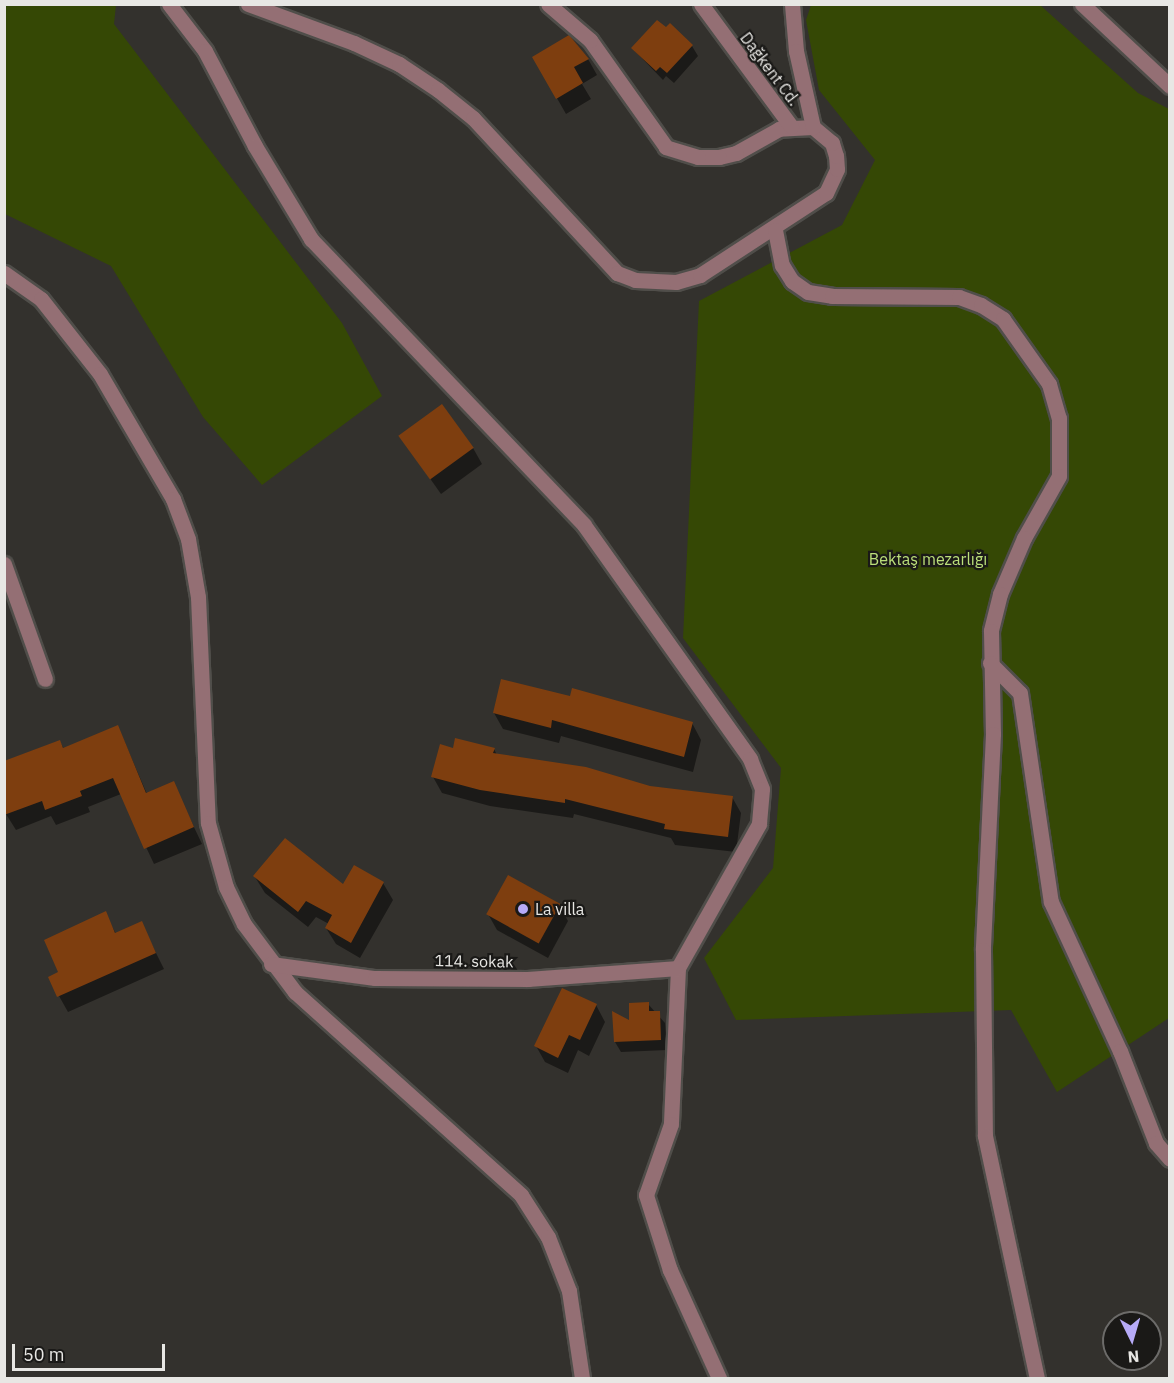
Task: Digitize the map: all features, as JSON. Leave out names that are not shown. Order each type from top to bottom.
[{"type":"street","points":[[169,4],[204,51],[255,146],[311,239],[584,525],[750,759],[762,789],[759,824],[678,968],[671,1124],[646,1195],[670,1270],[719,1378]]},
{"type":"street","points":[[248,4],[354,43],[399,64],[438,90],[473,118],[616,273],[655,283],[700,275],[775,230],[826,193],[833,182],[837,156],[832,143],[813,127],[796,51],[792,4]]},
{"type":"street","points":[[548,4],[590,40],[666,147],[698,157],[719,157],[736,153],[791,126],[813,127]]},
{"type":"street","name":"Dağkent Cd.","points":[[701,4],[791,126]]},
{"type":"street","points":[[1082,4],[1170,86]]},
{"type":"street","points":[[775,230],[782,265],[792,281],[808,292],[832,296],[959,297],[981,305],[1003,319],[1049,384],[1059,418],[1062,448],[1059,476],[1024,538],[1000,594],[991,631],[993,734],[983,950],[986,1136],[1037,1378]]},
{"type":"street","points":[[4,273],[40,299],[73,337],[121,408],[173,499],[195,572],[213,844],[226,887],[244,924],[271,964],[295,992],[521,1195],[548,1237],[570,1291],[582,1378]]},
{"type":"street","points":[[4,564],[45,679]]},
{"type":"street","points":[[990,663],[1020,693],[1051,902],[1120,1051],[1156,1143],[1170,1159]]},
{"type":"street","name":"114. sokak","points":[[271,964],[375,978],[528,980],[678,968]]},
{"type":"green space","points":[[4,5],[116,5],[114,24],[342,323],[382,396],[262,485],[203,417],[111,266],[5,214]]},
{"type":"green space","name":"Bektaş mezarlığı","points":[[811,5],[1040,5],[1138,93],[1169,109],[1169,1018],[1057,1092],[1011,1010],[736,1020],[704,958],[773,868],[781,768],[683,638],[699,301],[842,225],[875,160],[819,90],[806,20]]},
{"type":"building","points":[[657,20],[666,27],[670,23],[693,45],[667,73],[660,67],[656,71],[631,48]]},
{"type":"building","points":[[569,35],[589,59],[574,67],[583,83],[556,99],[532,57]]},
{"type":"building","points":[[442,404],[474,448],[430,479],[398,436]]},
{"type":"building","points":[[501,679],[570,696],[572,688],[693,722],[684,757],[552,720],[551,728],[493,713]]},
{"type":"building","points":[[118,725],[146,793],[174,781],[194,827],[144,849],[113,778],[80,791],[82,796],[45,810],[42,801],[4,815],[4,761],[60,740],[63,748]]},
{"type":"building","points":[[455,738],[495,748],[493,753],[586,767],[650,786],[733,796],[728,837],[664,829],[665,824],[565,799],[565,803],[480,790],[431,777],[440,744],[453,748]]},
{"type":"building","points":[[285,838],[343,884],[354,865],[384,882],[351,943],[325,928],[332,915],[306,901],[298,912],[253,876]]},
{"type":"building","name":"La villa","points":[[508,875],[560,904],[539,943],[486,914]]},
{"type":"building","points":[[106,911],[115,933],[142,921],[156,953],[57,997],[48,977],[58,972],[44,940]]},
{"type":"building","points":[[562,988],[597,1004],[580,1040],[569,1035],[558,1058],[534,1046]]},
{"type":"building","points":[[649,1002],[649,1011],[660,1011],[661,1040],[614,1042],[612,1011],[629,1020],[629,1003]]},
{"type":"place","name":"La villa","points":[[523,909]]}]
